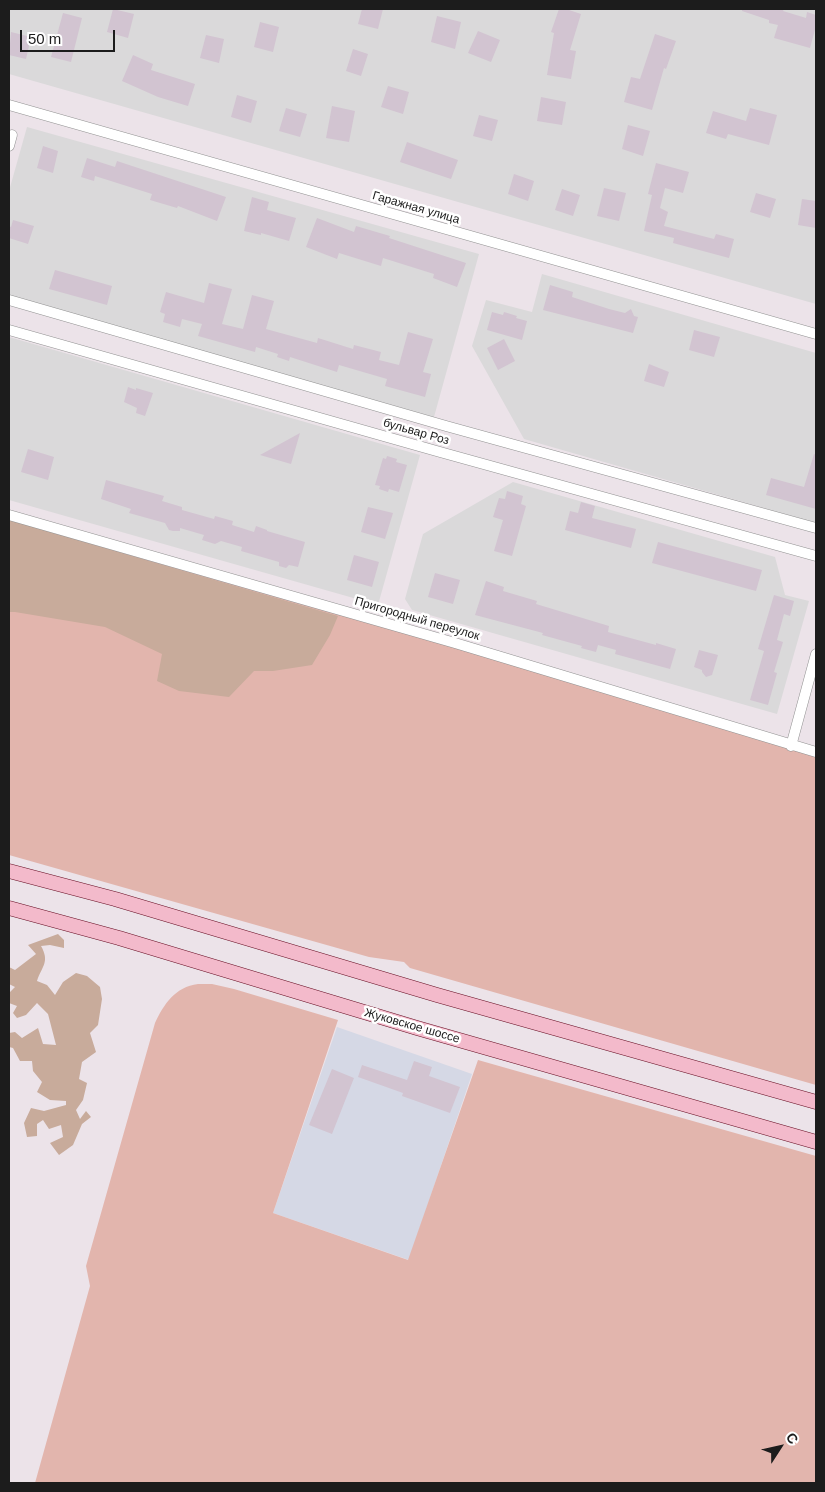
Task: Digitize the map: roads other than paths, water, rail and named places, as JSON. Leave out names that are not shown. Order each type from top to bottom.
[{"type":"main road","points":[[9,871],[816,1102]]},
{"type":"main road","name":"Жуковское шоссе","points":[[9,908],[118,938],[417,1028],[816,1142]]},
{"type":"street","name":"Гаражная улица","points":[[9,105],[816,334]]},
{"type":"street","points":[[9,146],[12,135]]},
{"type":"street","points":[[9,300],[446,426],[816,528]]},
{"type":"street","name":"бульвар Роз","points":[[9,330],[816,556]]},
{"type":"street","name":"Пригородный переулок","points":[[9,515],[456,643],[791,746],[816,752]]},
{"type":"street","points":[[791,746],[816,654]]}]
